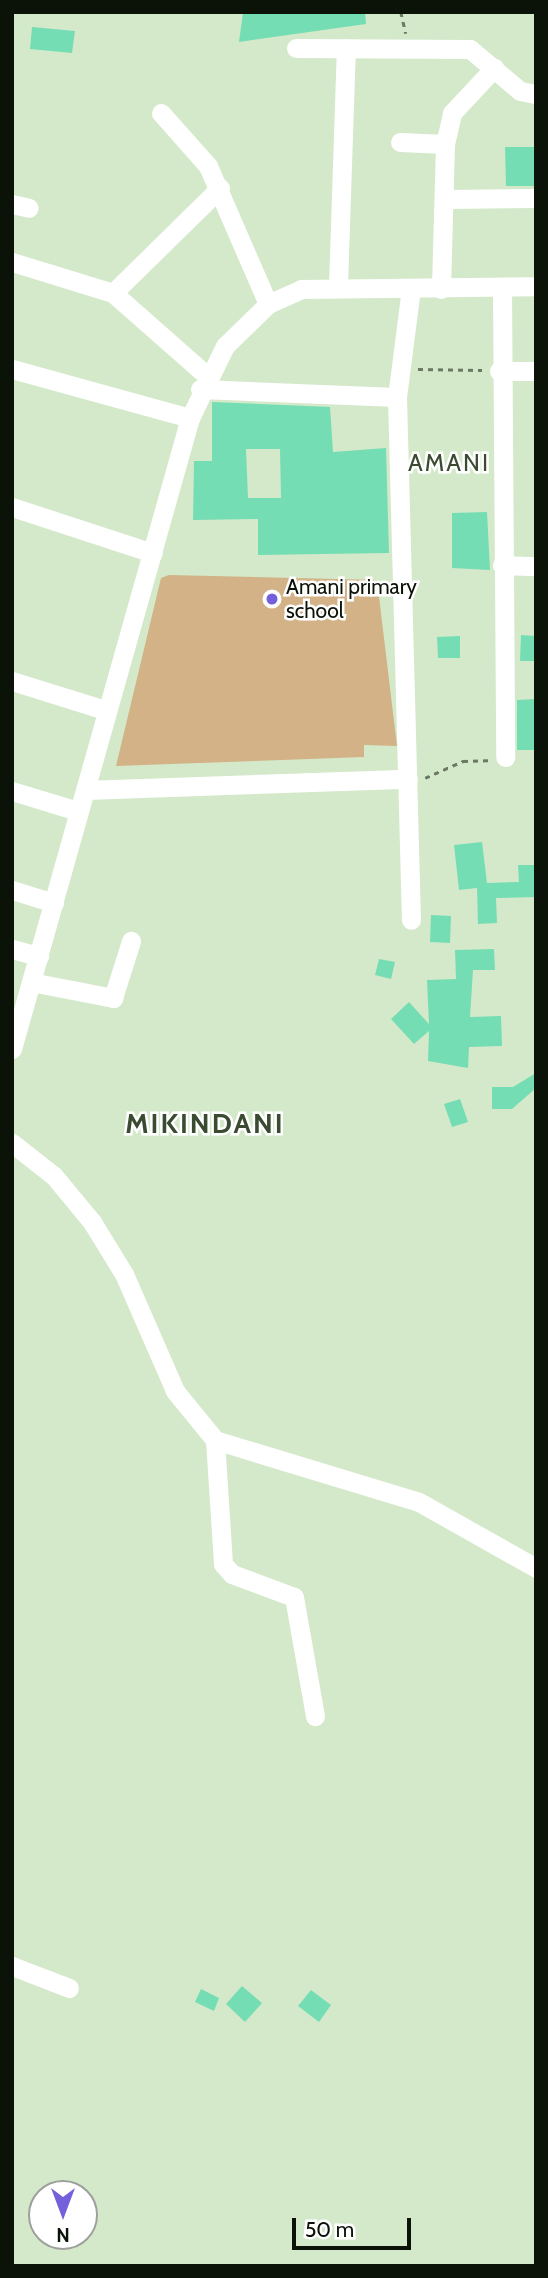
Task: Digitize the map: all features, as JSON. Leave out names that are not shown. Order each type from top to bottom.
[{"type":"street","points":[[296,48],[470,49],[520,91],[536,94]]},
{"type":"street","points":[[338,286],[346,48]]},
{"type":"street","points":[[441,289],[445,144],[452,113],[494,68]]},
{"type":"street","points":[[161,113],[220,188],[268,304]]},
{"type":"street","points":[[400,142],[445,144]]},
{"type":"street","points":[[113,293],[220,188]]},
{"type":"street","points":[[445,200],[536,198]]},
{"type":"street","points":[[12,262],[113,293],[204,382],[397,397]]},
{"type":"street","points":[[12,1049],[17,1015],[40,956],[105,710],[153,553],[190,418],[204,382],[225,346],[268,304],[301,289],[338,286],[502,289],[536,286]]},
{"type":"street","points":[[411,288],[405,369],[397,397],[411,920]]},
{"type":"street","points":[[502,289],[499,370],[505,757]]},
{"type":"street","points":[[12,369],[190,418]]},
{"type":"street","points":[[499,370],[536,371]]},
{"type":"street","points":[[12,507],[153,553]]},
{"type":"street","points":[[502,565],[536,565]]},
{"type":"street","points":[[12,681],[105,710]]},
{"type":"street","points":[[85,790],[408,779]]},
{"type":"street","points":[[12,791],[78,811]]},
{"type":"street","points":[[12,890],[54,903]]},
{"type":"street","points":[[31,982],[113,998],[131,941]]},
{"type":"street","points":[[12,949],[40,956]]},
{"type":"street","points":[[12,1143],[54,1176],[92,1222],[124,1274],[175,1391],[215,1440],[419,1502],[536,1568]]},
{"type":"street","points":[[215,1440],[223,1564],[232,1574],[293,1597],[315,1716]]},
{"type":"street","points":[[12,1966],[69,1988]]},
{"type":"path","points":[[405,369],[499,370]]},
{"type":"path","points":[[408,779],[463,761],[505,757]]},
{"type":"shaded area","points":[[169,575],[377,580],[397,746],[364,745],[364,757],[116,766],[161,578]]},
{"type":"building","points":[[243,12],[365,12],[366,24],[239,42]]},
{"type":"building","points":[[32,27],[75,31],[72,53],[30,49]]},
{"type":"building","points":[[505,147],[536,147],[536,186],[506,186]]},
{"type":"building","points":[[212,402],[330,407],[333,452],[386,448],[389,553],[258,555],[258,519],[193,520],[194,461],[212,461]],"holes":[[[246,449],[280,449],[281,498],[248,498]]]},
{"type":"building","points":[[487,512],[490,570],[452,568],[452,513]]},
{"type":"building","points":[[521,635],[536,636],[536,661],[520,661]]},
{"type":"building","points":[[460,636],[460,658],[438,658],[437,637]]},
{"type":"building","points":[[536,699],[536,750],[517,750],[517,700]]},
{"type":"building","points":[[482,842],[487,883],[519,882],[518,865],[536,865],[536,897],[496,898],[497,923],[478,924],[477,888],[459,890],[454,845]]},
{"type":"building","points":[[431,915],[451,916],[450,943],[430,942]]},
{"type":"building","points":[[494,949],[495,970],[473,970],[470,1017],[501,1016],[502,1046],[469,1047],[468,1068],[428,1061],[429,1031],[414,1044],[391,1019],[409,1002],[429,1024],[427,980],[456,979],[455,950]]},
{"type":"building","points":[[379,959],[395,962],[391,979],[375,975]]},
{"type":"building","points":[[536,1073],[536,1088],[512,1109],[492,1109],[492,1087],[513,1087]]},
{"type":"building","points":[[460,1099],[468,1122],[452,1127],[444,1104]]},
{"type":"building","points":[[242,1986],[262,2003],[245,2022],[226,2004]]},
{"type":"building","points":[[201,1989],[219,1998],[214,2011],[195,2002]]},
{"type":"building","points":[[311,1990],[331,2005],[319,2022],[298,2006]]},
{"type":"place","name":"Amani primary school","points":[[272,599]]},
{"type":"district","name":"AMANI","points":[[449,463]]},
{"type":"district","name":"MIKINDANI","points":[[205,1123]]}]
